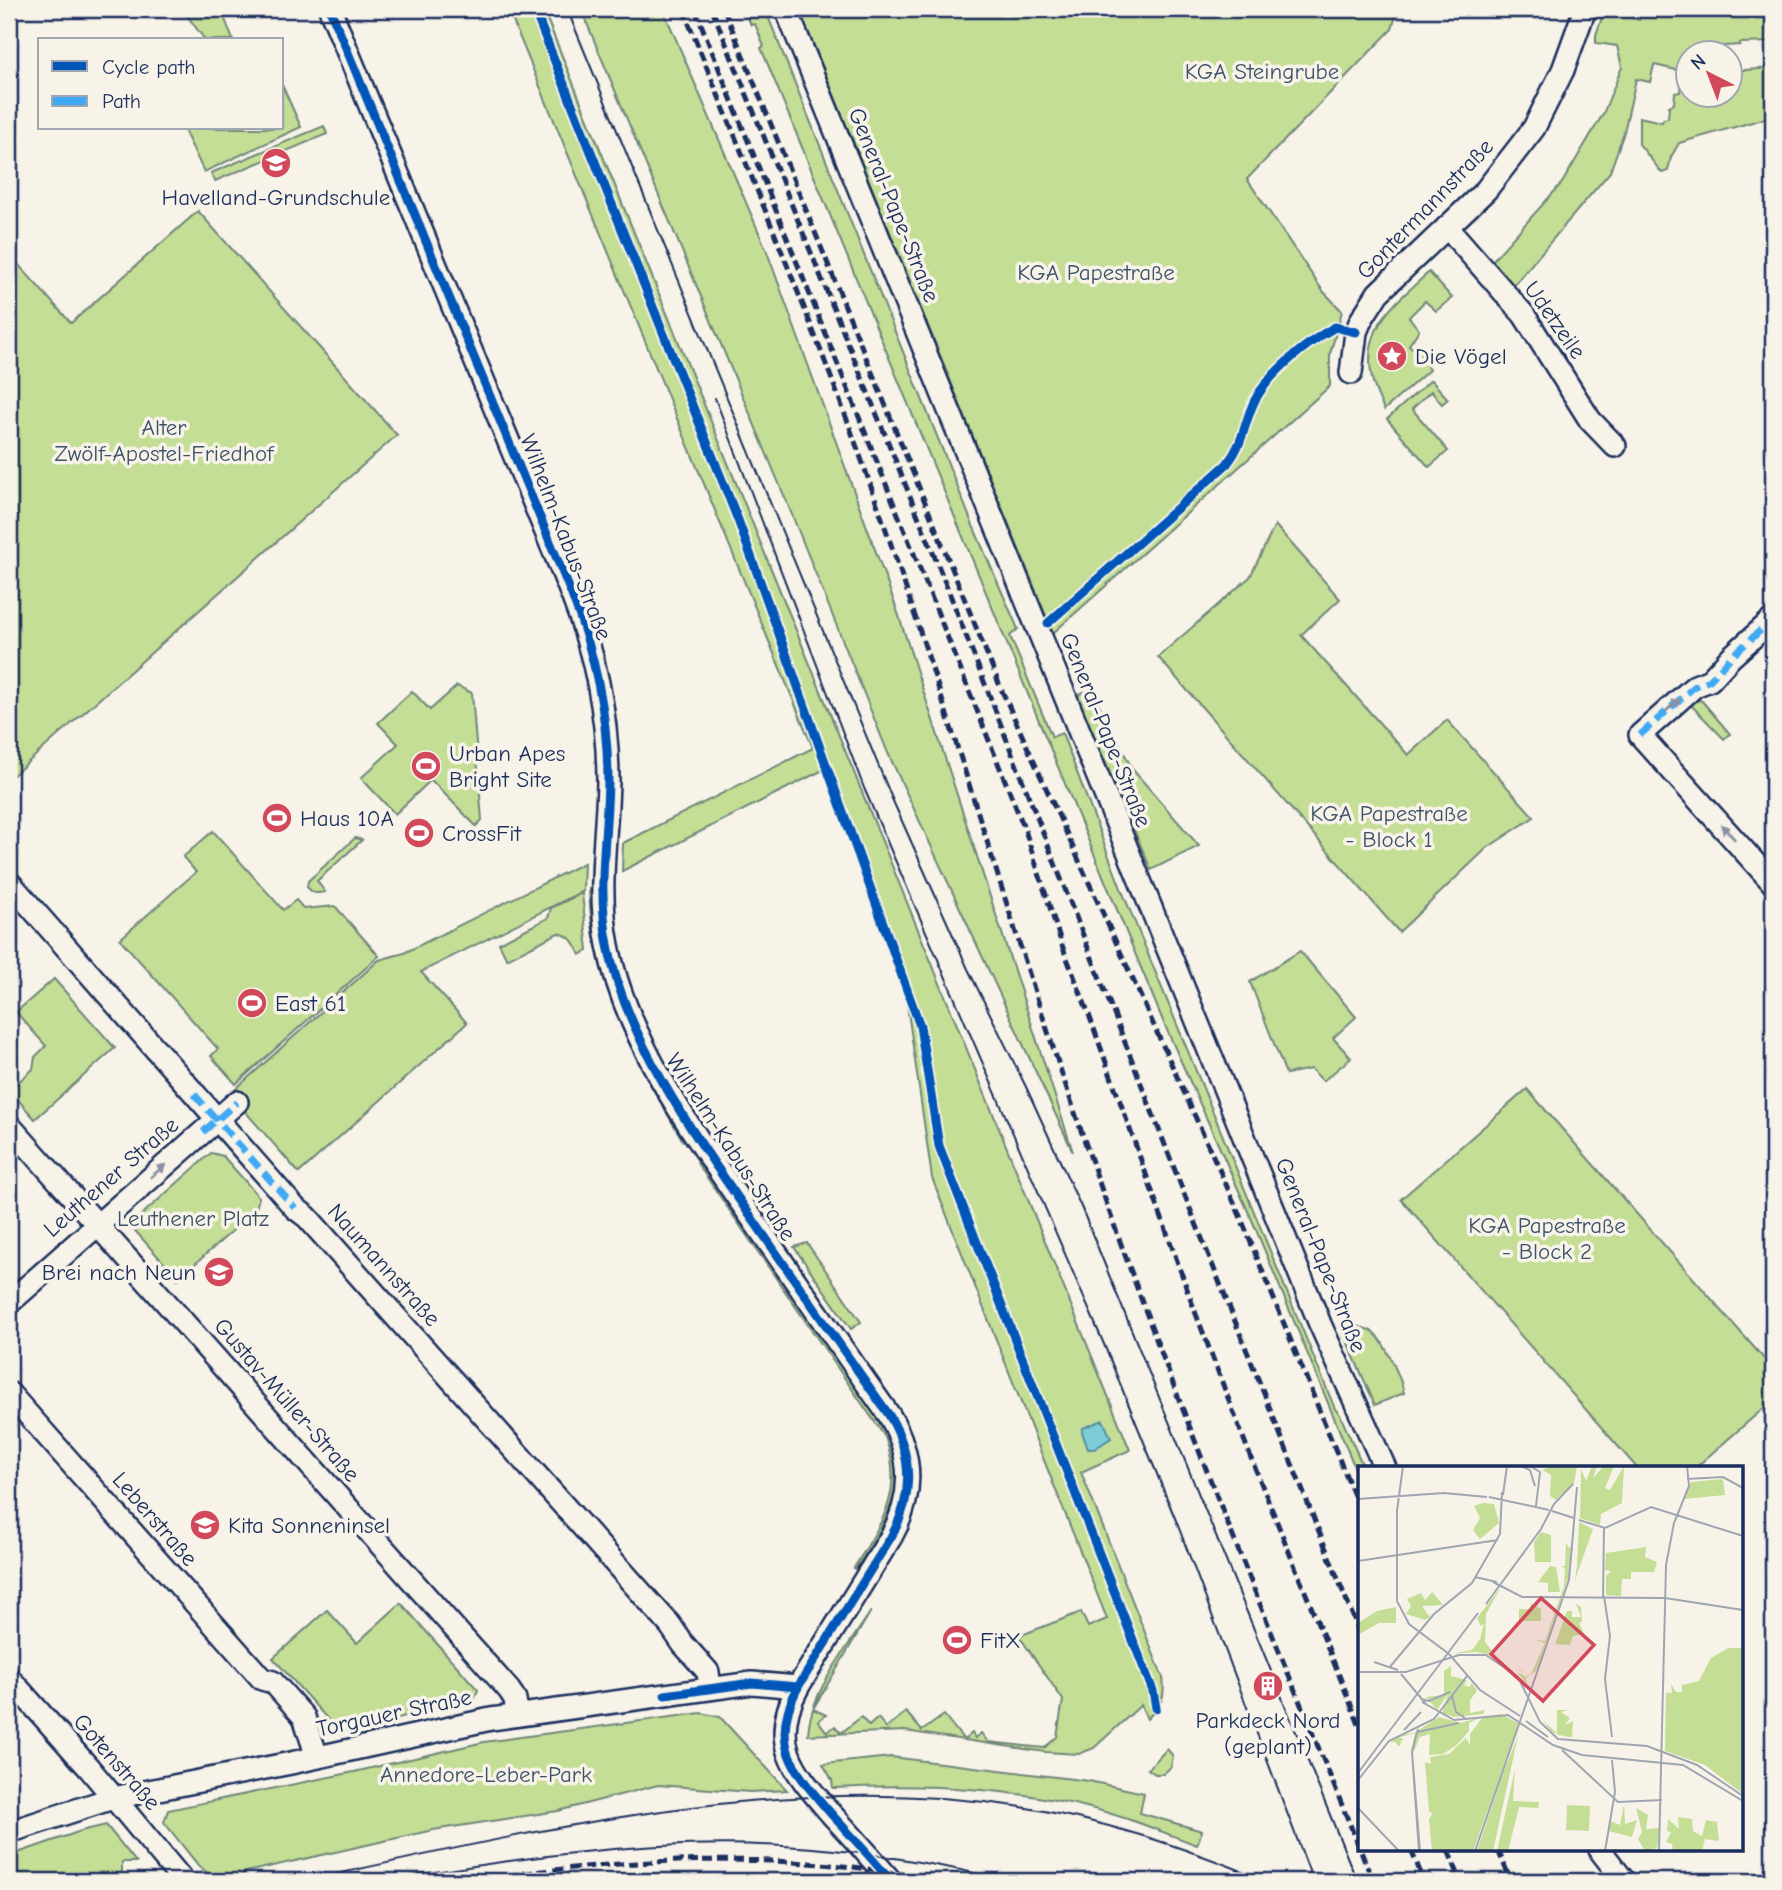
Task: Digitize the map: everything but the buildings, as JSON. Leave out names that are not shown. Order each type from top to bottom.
[{"type":"street","name":"Wilhelm-Kabus-Straße","points":[[330,9],[572,595],[591,651],[603,705],[608,760],[603,866],[604,915],[608,948],[623,999],[651,1057],[689,1124],[889,1415],[902,1440],[909,1478],[908,1493],[897,1526],[798,1687],[788,1705],[785,1723],[787,1750],[794,1768],[891,1881]]},
{"type":"street","name":"General-Pape-Straße","points":[[786,9],[1320,1324],[1363,1414],[1384,1466]]},
{"type":"street","name":"Gontermannstraße","points":[[1351,373],[1356,332],[1368,306],[1403,267],[1486,190],[1534,128],[1563,70],[1585,9]]},
{"type":"street","name":"Udetzeile","points":[[1447,228],[1524,316],[1590,420],[1615,446]]},
{"type":"street","points":[[1773,619],[1710,680],[1695,687],[1640,736],[1773,883]]},
{"type":"street","name":"Naumannstraße","points":[[9,882],[217,1119],[670,1625],[708,1672],[710,1688]]},
{"type":"street","name":"Leuthener Straße","points":[[9,1303],[237,1102]]},
{"type":"street","name":"Gustav-Müller-Straße","points":[[9,1125],[509,1690],[515,1699],[517,1715]]},
{"type":"street","name":"Leberstraße","points":[[9,1393],[262,1679],[263,1691],[294,1726],[308,1731],[317,1757]]},
{"type":"street","name":"Gotenstraße","points":[[9,1678],[183,1881]]},
{"type":"street","name":"Torgauer Straße","points":[[9,1832],[113,1797],[317,1757],[453,1726],[763,1682],[798,1687]]},
{"type":"street","points":[[1602,1852],[1624,1881]]},
{"type":"green space","points":[[195,9],[221,9],[232,38],[204,38],[186,14]]},
{"type":"green space","points":[[508,9],[543,9],[1130,1450],[1081,1472],[1163,1678],[1164,1691],[1159,1705],[1147,1719],[1141,1705],[1094,1748],[1079,1754],[1045,1752],[964,1740],[972,1733],[975,1738],[981,1733],[988,1742],[1044,1748],[1057,1737],[1063,1700],[1019,1636],[1081,1612],[1088,1627],[1107,1619],[932,1178],[906,998],[823,770],[622,871],[623,843],[813,748]]},
{"type":"green space","points":[[581,9],[663,9],[766,249],[897,610],[1073,1152],[888,753],[788,505]]},
{"type":"green space","points":[[744,9],[765,9],[974,528],[1018,629],[1010,636],[1052,737],[1062,733],[1122,891],[1335,1409],[1363,1466],[1358,1466],[1358,1475],[1252,1220],[1163,1021],[761,48],[764,46],[755,24],[751,25]]},
{"type":"green space","name":"KGA Papestraße","points":[[799,9],[1398,9],[1392,29],[1247,179],[1323,291],[1342,311],[1330,354],[1330,386],[1053,633]]},
{"type":"green space","points":[[1605,9],[1617,9],[1616,13],[1639,20],[1640,16],[1646,16],[1646,9],[1773,9],[1773,42],[1744,43],[1744,38],[1674,38],[1674,69],[1654,65],[1650,82],[1636,79],[1624,132],[1610,172],[1513,286],[1492,261],[1562,183],[1603,114],[1622,67],[1617,46],[1596,43]]},
{"type":"green space","points":[[1773,68],[1773,116],[1679,143],[1671,157],[1668,171],[1662,173],[1639,144],[1639,117],[1662,122],[1668,118],[1669,106],[1674,104],[1674,108],[1744,108],[1744,70]]},
{"type":"green space","points":[[284,89],[301,127],[204,172],[184,130],[284,130]]},
{"type":"green space","points":[[324,126],[327,134],[215,181],[211,173]]},
{"type":"green space","name":"Alter Zwölf-Apostel-Friedhof","points":[[198,211],[397,435],[9,779],[9,254],[71,323]]},
{"type":"green space","points":[[1429,272],[1452,298],[1436,311],[1425,301],[1409,317],[1419,330],[1409,345],[1421,355],[1429,370],[1384,410],[1372,378],[1370,360],[1376,330],[1394,305]]},
{"type":"green space","points":[[1431,380],[1448,399],[1442,404],[1431,391],[1412,409],[1448,451],[1429,467],[1387,419]]},
{"type":"green space","name":"KGA Papestraße - Block 1","points":[[1275,525],[1340,599],[1301,635],[1408,755],[1447,720],[1534,817],[1487,848],[1399,932],[1158,657],[1250,577]]},
{"type":"green space","name":"Urban Apes Bright Site","points":[[457,686],[472,693],[482,820],[476,826],[431,780],[395,814],[361,778],[398,744],[378,723],[412,691],[430,710]]},
{"type":"green space","points":[[1090,688],[1133,770],[1199,846],[1151,870],[1077,696]]},
{"type":"green space","points":[[1694,699],[1702,701],[1730,734],[1724,739],[1689,703]]},
{"type":"green space","name":"East 61","points":[[213,831],[283,910],[296,900],[304,909],[335,906],[379,956],[236,1084],[211,1056],[218,1049],[120,939],[196,872],[183,857]]},
{"type":"green space","points":[[355,838],[362,840],[317,881],[325,892],[315,893],[309,889],[308,881]]},
{"type":"green space","points":[[584,863],[583,891],[421,972],[467,1023],[299,1173],[230,1094],[379,960],[404,953]]},
{"type":"green space","points":[[592,888],[595,923],[610,988],[635,1050],[685,1140],[683,1141],[648,1081],[607,990],[592,924],[589,889]]},
{"type":"green space","points":[[582,893],[588,951],[580,955],[569,938],[558,933],[507,959],[499,943],[548,918],[551,908]]},
{"type":"green space","points":[[1300,951],[1356,1017],[1333,1038],[1351,1058],[1323,1081],[1311,1069],[1286,1074],[1250,982]]},
{"type":"green space","points":[[54,979],[115,1048],[35,1119],[9,1090],[33,1069],[35,1057],[46,1046],[16,1012]]},
{"type":"green space","name":"KGA Papestraße - Block 2","points":[[1527,1089],[1773,1369],[1773,1400],[1697,1466],[1635,1466],[1401,1199]]},
{"type":"green space","name":"Leuthener Platz","points":[[211,1153],[223,1156],[259,1197],[256,1210],[178,1279],[130,1225]]},
{"type":"green space","points":[[700,1162],[878,1419],[889,1440],[895,1460],[893,1497],[878,1532],[856,1569],[854,1568],[888,1506],[893,1474],[885,1437],[697,1163]]},
{"type":"green space","points":[[807,1243],[861,1322],[851,1329],[794,1247]]},
{"type":"green space","points":[[1357,1326],[1373,1332],[1378,1337],[1396,1370],[1404,1393],[1375,1405],[1343,1332]]},
{"type":"green space","points":[[401,1603],[478,1690],[474,1700],[339,1732],[273,1658],[327,1610],[357,1643]]},
{"type":"green space","points":[[871,1611],[814,1708],[832,1670]]},
{"type":"green space","points":[[813,1709],[826,1715],[818,1721],[827,1732],[835,1726],[841,1733],[861,1717],[869,1726],[878,1718],[886,1728],[906,1712],[922,1731],[944,1715],[964,1740],[905,1731],[808,1735]]},
{"type":"green space","name":"Annedore-Leber-Park","points":[[701,1713],[720,1717],[787,1790],[750,1792],[658,1785],[558,1811],[433,1830],[246,1872],[235,1881],[217,1881],[198,1865],[164,1822],[168,1810],[484,1742]]},
{"type":"green space","points":[[1167,1749],[1173,1756],[1171,1767],[1163,1774],[1155,1774],[1148,1769]]},
{"type":"green space","points":[[891,1757],[1089,1781],[1144,1793],[1140,1813],[1202,1831],[1197,1845],[1087,1807],[1015,1794],[941,1787],[833,1788],[832,1780],[823,1764]]},
{"type":"green space","points":[[106,1825],[136,1862],[122,1862],[122,1880],[9,1881],[9,1856]]},
{"type":"water","points":[[1103,1420],[1111,1438],[1094,1449],[1088,1449],[1083,1428]]},
{"type":"tram line","points":[[567,9],[893,801],[968,969],[1082,1209],[1357,1881]]},
{"type":"tram line","points":[[715,398],[864,788],[1103,1342],[1177,1523],[1313,1881]]},
{"type":"tram line","points":[[305,1881],[568,1826],[748,1801],[837,1796],[927,1797],[1047,1812],[1143,1836],[1267,1881]]},
{"type":"tram line","points":[[380,1881],[580,1852],[732,1844],[868,1854],[953,1868],[1009,1881]]},
{"type":"railway","points":[[683,9],[794,282],[857,447],[918,625],[1032,983],[1124,1253],[1228,1523],[1358,1844]]},
{"type":"railway","points":[[695,9],[1025,830],[1063,948],[1196,1314],[1358,1722]]},
{"type":"railway","points":[[712,9],[949,592],[1358,1629]]},
{"type":"railway","points":[[724,9],[1002,691],[1238,1211],[1358,1505]]},
{"type":"railway","points":[[1361,1852],[1373,1881]]},
{"type":"railway","points":[[1412,1852],[1424,1881]]},
{"type":"railway","points":[[1449,1852],[1461,1881]]},
{"type":"railway","points":[[1499,1852],[1511,1881]]},
{"type":"railway","points":[[464,1881],[583,1867],[702,1860],[821,1864],[940,1881]]},
{"type":"marked path","points":[[1640,735],[1695,686],[1710,680],[1773,619]]},
{"type":"marked path","points":[[194,1094],[295,1208]]},
{"type":"marked path","points":[[203,1132],[237,1102]]},
{"type":"cycle path","points":[[330,9],[572,595],[587,640],[599,686],[606,733],[608,781],[603,883],[605,924],[617,982],[631,1018],[648,1055],[689,1126],[889,1415],[903,1445],[908,1476],[899,1522],[798,1687],[789,1707],[785,1726],[786,1742],[797,1772],[891,1881]]},
{"type":"cycle path","points":[[534,9],[738,520],[920,1026],[939,1146],[1153,1691],[1156,1708]]},
{"type":"cycle path","points":[[1048,623],[1227,464],[1241,440],[1255,400],[1280,369],[1302,349],[1335,327],[1356,332]]},
{"type":"cycle path","points":[[665,1695],[752,1683],[798,1687]]},
{"type":"place","name":"Havelland-Grundschule","points":[[276,163]]},
{"type":"place","name":"Die Vögel","points":[[1392,356]]},
{"type":"place","name":"Urban Apes Bright Site","points":[[426,766]]},
{"type":"place","name":"Haus 10A","points":[[277,818]]},
{"type":"place","name":"CrossFit","points":[[419,833]]},
{"type":"place","name":"East 61","points":[[252,1003]]},
{"type":"place","name":"Brei nach Neun","points":[[219,1272]]},
{"type":"place","name":"Kita Sonneninsel","points":[[205,1525]]},
{"type":"place","name":"FitX","points":[[957,1640]]},
{"type":"place","name":"Parkdeck Nord (geplant)","points":[[1268,1686]]},
{"type":"park label","name":"KGA Steingrube","points":[[1262,71]]}]
